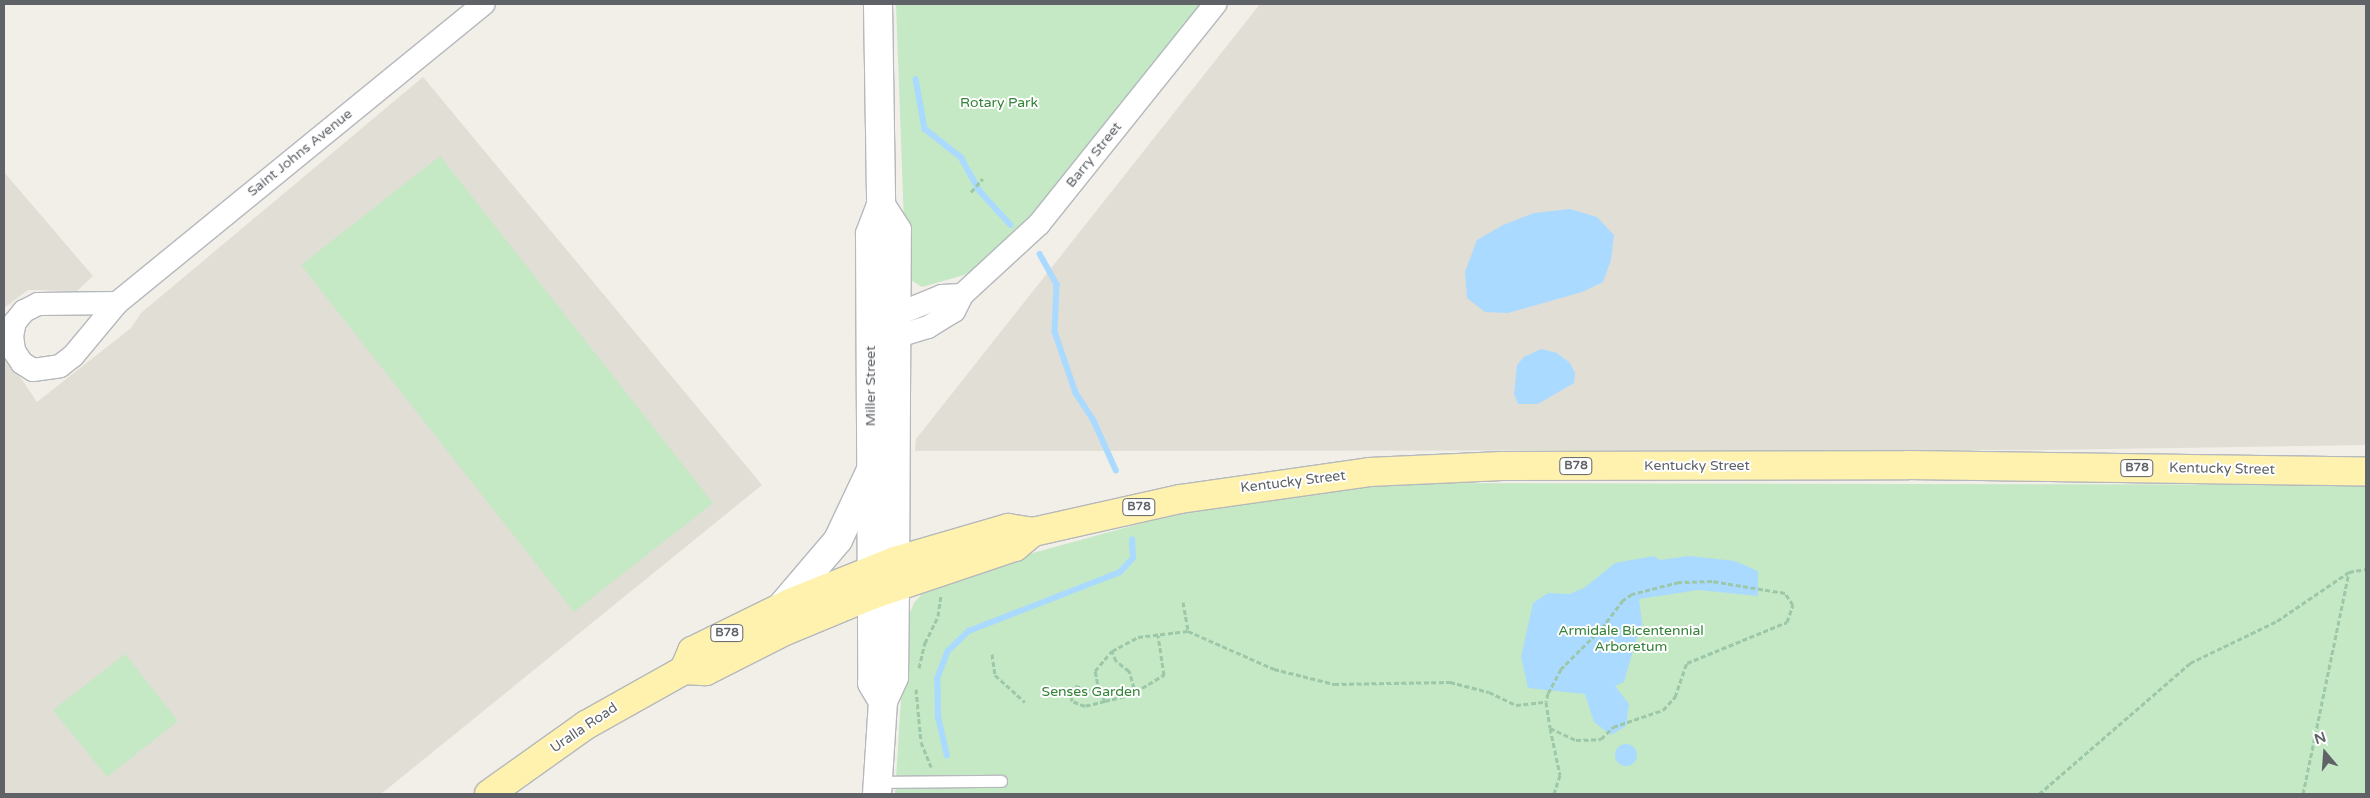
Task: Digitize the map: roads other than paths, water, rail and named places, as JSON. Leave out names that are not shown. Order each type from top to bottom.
[{"type":"main road","name":"Miller Street","points":[[878,4],[881,205],[897,230],[884,331],[872,467],[884,578]]},
{"type":"main road","name":"Miller Street","points":[[884,331],[884,578]]},
{"type":"main road","name":"Kentucky Street","points":[[884,578],[1015,547],[1033,532],[1189,497],[1388,471],[1502,466],[1908,465],[2366,470]]},
{"type":"main road","points":[[781,607],[838,540],[872,467]]},
{"type":"main road","points":[[877,788],[883,701],[894,677],[884,578]]},
{"type":"main road","name":"B78","points":[[684,670],[692,651],[781,607],[884,578]]},
{"type":"main road","name":"Uralla Road","points":[[489,794],[586,725],[684,670],[706,671],[884,578]]},
{"type":"street","name":"Saint Johns Avenue","points":[[117,303],[483,4]]},
{"type":"street","name":"Barry Street","points":[[884,331],[942,296],[962,296],[1039,224],[1215,4]]},
{"type":"lane","points":[[877,788],[934,781],[1000,781]]},
{"type":"water","points":[[1570,209],[1597,217],[1614,235],[1611,260],[1603,282],[1582,292],[1508,313],[1485,312],[1467,298],[1465,272],[1477,240],[1503,225],[1534,213]]},
{"type":"water","points":[[1541,349],[1557,353],[1570,363],[1575,373],[1574,383],[1538,404],[1518,404],[1514,394],[1517,365],[1524,357]]},
{"type":"water","points":[[1654,556],[1660,560],[1689,556],[1735,561],[1758,571],[1758,596],[1698,590],[1639,599],[1643,631],[1637,637],[1624,682],[1615,686],[1629,704],[1626,726],[1611,735],[1594,722],[1585,694],[1528,688],[1521,657],[1533,603],[1548,593],[1569,594],[1584,588],[1615,563]]},
{"type":"water","points":[[1626,744],[1634,747],[1637,755],[1634,763],[1626,766],[1618,763],[1615,755],[1618,747]]},
{"type":"waterway","points":[[916,79],[925,129],[961,157],[979,190],[1011,225]]},
{"type":"waterway","points":[[1040,254],[1057,285],[1055,332],[1076,393],[1094,421],[1116,470]]},
{"type":"waterway","points":[[947,756],[938,718],[937,679],[948,651],[969,631],[1120,572],[1133,558],[1132,540]]},
{"type":"park label","name":"Rotary Park","points":[[999,103]]},
{"type":"park label","name":"Armidale Bicentennial Arboretum","points":[[1631,640]]},
{"type":"park label","name":"Senses Garden","points":[[1091,692]]}]
